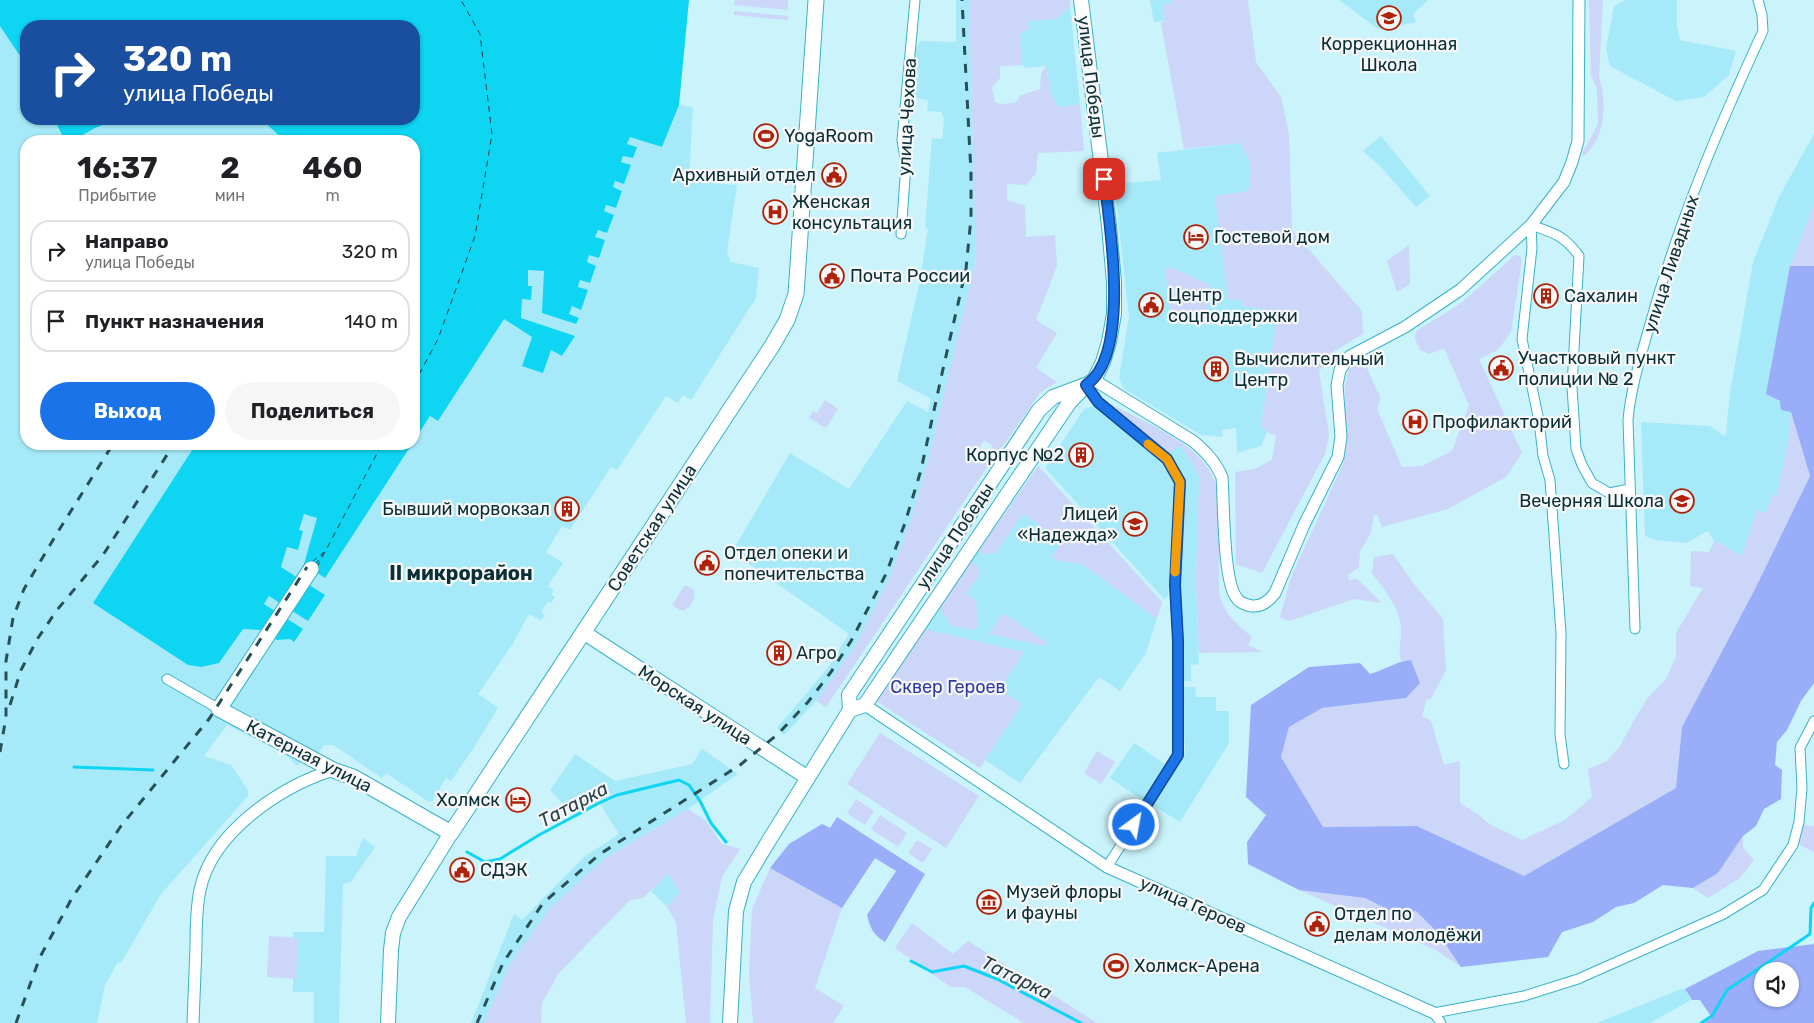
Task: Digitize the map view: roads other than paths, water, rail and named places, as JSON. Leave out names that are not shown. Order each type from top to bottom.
[{"type":"main road","name":"Советская улица","points":[[388,1023],[391,950],[393,933],[399,917],[451,833],[767,354],[787,320],[796,294],[816,0]]},
{"type":"main road","name":"улица Победы","points":[[864,706],[1069,403],[1090,382],[1103,362],[1114,314],[1114,282],[1106,198],[1081,0]]},
{"type":"main road","name":"улица Победы","points":[[730,1023],[736,911],[744,882],[850,710],[849,695],[1039,410],[1053,397],[1090,382]]},
{"type":"main road","points":[[219,709],[311,569]]},
{"type":"main road","name":"Морская улица","points":[[583,632],[808,778]]},
{"type":"main road","points":[[850,710],[864,706]]},
{"type":"main road","name":"Катерная улица","points":[[219,709],[333,770],[353,777],[451,833]]},
{"type":"street","name":"улица Чехова","points":[[900,234],[906,164],[902,140],[915,0]]},
{"type":"street","points":[[1090,382],[1193,441],[1207,452],[1217,465],[1222,477],[1227,570],[1231,588],[1236,599],[1246,605],[1257,606],[1267,602],[1275,593],[1304,524],[1338,456],[1341,437],[1337,385],[1340,370],[1350,356],[1405,327],[1460,290],[1531,225],[1564,182],[1578,141],[1579,0]]},
{"type":"street","name":"улица Ливадных","points":[[1635,629],[1628,420],[1630,396],[1673,249],[1708,157],[1763,31],[1762,15],[1758,0]]},
{"type":"street","points":[[1531,225],[1555,234],[1570,243],[1579,256],[1572,387],[1576,449],[1582,466],[1592,483],[1609,493],[1630,489]]},
{"type":"street","points":[[1531,225],[1532,248],[1522,339],[1539,422],[1543,456],[1550,480],[1561,633],[1560,735],[1564,764]]},
{"type":"street","points":[[1090,382],[1098,402],[1167,459],[1180,482],[1175,585],[1178,641],[1178,755],[1107,866]]},
{"type":"street","name":"Катерная улица","points":[[168,679],[219,709]]},
{"type":"street","name":"улица Героев","points":[[864,706],[1107,866],[1438,1018]]},
{"type":"street","points":[[1438,1018],[1524,996],[1578,979],[1722,915],[1763,890],[1793,845],[1799,822],[1802,788],[1800,748],[1814,721]]},
{"type":"street","points":[[193,1023],[198,904],[200,889],[212,860],[240,824],[264,806],[288,789],[311,777],[333,770]]},
{"type":"waterway","name":"Татарка","points":[[74,767],[153,770]]},
{"type":"waterway","name":"Татарка","points":[[467,852],[485,862],[500,859],[539,835],[617,795],[679,780],[689,785],[700,801],[711,823],[726,842]]},
{"type":"waterway","points":[[1701,1023],[1712,1016],[1727,990],[1810,934],[1811,908],[1814,903]]},
{"type":"waterway","name":"Татарка","points":[[911,961],[932,972],[964,966],[997,979],[1081,1023]]},
{"type":"railway","points":[[477,1023],[503,963],[543,903],[600,854],[740,765],[778,734],[808,702],[831,672],[851,641],[886,574],[905,523],[921,470],[966,269],[971,218],[971,173],[962,0]]},
{"type":"railway","points":[[0,752],[6,717],[6,661],[13,618],[24,589],[109,450]]},
{"type":"railway","points":[[10,705],[21,670],[38,638],[57,610],[103,555],[170,450]]},
{"type":"railway","points":[[16,1023],[40,957],[72,898],[121,826],[209,719],[307,567]]},
{"type":"place","name":"Коррекционная Школа","points":[[1389,18]]},
{"type":"place","name":"YogaRoom","points":[[766,136]]},
{"type":"place","name":"Архивный отдел","points":[[834,175]]},
{"type":"place","name":"Женская консультация","points":[[775,212]]},
{"type":"place","name":"Гостевой дом","points":[[1196,237]]},
{"type":"place","name":"Почта России","points":[[832,276]]},
{"type":"place","name":"Сахалин","points":[[1546,296]]},
{"type":"place","name":"Центр соцподдержки","points":[[1151,305]]},
{"type":"place","name":"Участковый пункт полиции № 2","points":[[1501,368]]},
{"type":"place","name":"Вычислительный Центр","points":[[1216,369]]},
{"type":"place","name":"Профилакторий","points":[[1415,422]]},
{"type":"place","name":"Корпус №2","points":[[1081,455]]},
{"type":"place","name":"Вечерняя Школа","points":[[1682,501]]},
{"type":"place","name":"Бывший морвокзал","points":[[567,509]]},
{"type":"place","name":"Лицей «Надежда»","points":[[1135,524]]},
{"type":"place","name":"Отдел опеки и попечительства","points":[[707,563]]},
{"type":"place","name":"Агро","points":[[779,653]]},
{"type":"place","name":"Холмск","points":[[518,800]]},
{"type":"place","name":"СДЭК","points":[[462,870]]},
{"type":"place","name":"Музей флоры и фауны","points":[[989,902]]},
{"type":"place","name":"Отдел по делам молодёжи","points":[[1317,924]]},
{"type":"place","name":"Холмск-Арена","points":[[1116,966]]},
{"type":"district","name":"II микрорайон","points":[[461,573]]},
{"type":"park label","name":"Сквер Героев","points":[[948,687]]}]
